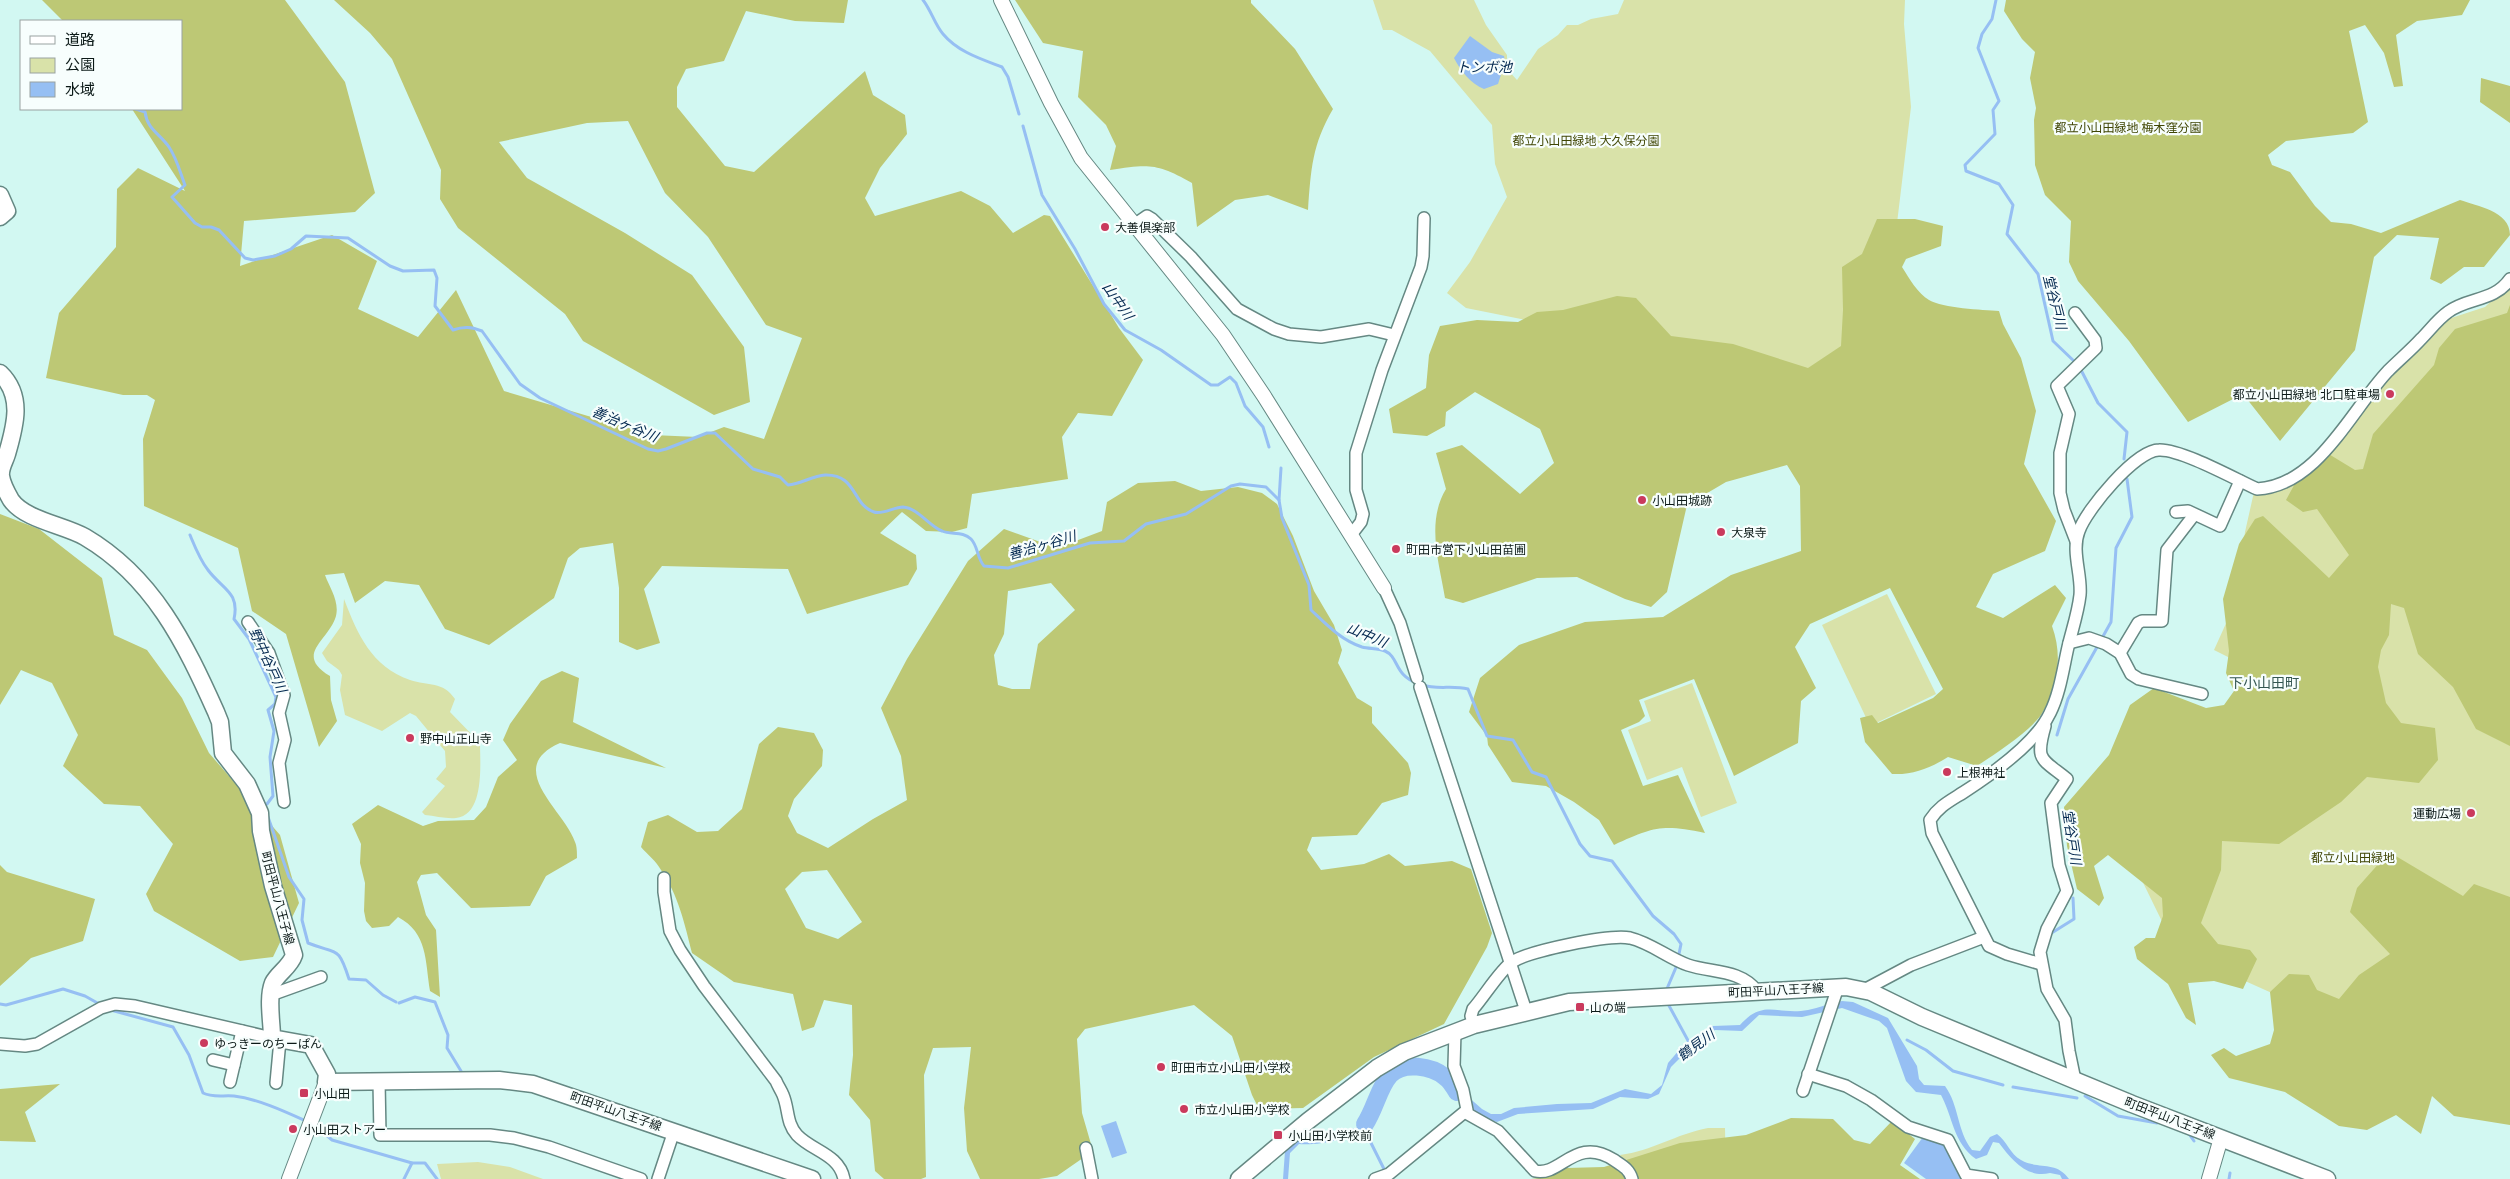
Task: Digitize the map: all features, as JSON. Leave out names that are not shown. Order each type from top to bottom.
[{"type":"main road","points":[[0,195],[7,211],[0,217]]},
{"type":"main road","name":"町田平山八王子線","points":[[0,372],[8,381],[16,410],[16,421],[1,470],[7,492],[13,502],[24,512],[84,537],[127,568],[143,584],[167,615],[216,712],[220,722],[223,752],[247,784],[260,813],[271,877],[294,955],[292,961],[274,982],[271,995],[276,1039]]},
{"type":"main road","name":"町田平山八王子線","points":[[1240,1179],[1358,1081],[1404,1052],[1474,1024],[1526,1010],[1569,1002],[1756,991],[1835,994],[1864,990],[1922,1017],[2076,1080],[2327,1179]]},
{"type":"main road","points":[[276,1039],[311,1044],[327,1074],[326,1082]]},
{"type":"main road","name":"町田平山八王子線","points":[[326,1082],[518,1082],[553,1089],[812,1179]]},
{"type":"street","points":[[1001,0],[1076,149],[1228,343],[1264,396],[1384,588],[1400,623],[1526,1010]]},
{"type":"street","points":[[1134,225],[1147,216],[1152,219],[1190,257],[1237,310],[1274,329],[1290,334],[1321,337],[1369,329],[1394,336]]},
{"type":"street","points":[[1351,535],[1362,522],[1364,514],[1356,490],[1356,452],[1394,336],[1421,267],[1424,218]]},
{"type":"street","points":[[2076,542],[2079,530],[2118,477],[2135,461],[2149,452],[2159,450],[2181,454],[2257,489],[2268,489],[2298,476],[2344,428],[2387,372],[2448,311],[2492,295],[2501,290],[2510,279]]},
{"type":"street","points":[[2075,313],[2095,340],[2096,348],[2057,386],[2069,414],[2060,454],[2060,493],[2076,542],[2080,595],[2056,699],[2047,720],[2039,750],[2042,759],[2067,779],[2051,803],[2059,865],[2067,891],[2041,944],[2041,964],[2047,989],[2065,1020],[2069,1051],[2076,1080]]},
{"type":"street","points":[[2176,512],[2188,511],[2220,526],[2240,481]]},
{"type":"street","points":[[2120,653],[2138,623],[2142,621],[2162,621],[2167,550],[2194,515]]},
{"type":"street","points":[[248,622],[269,654],[284,695],[279,713],[284,740],[279,763],[284,802]]},
{"type":"street","points":[[2069,643],[2092,638],[2120,653],[2131,674],[2139,679],[2202,694]]},
{"type":"street","points":[[2041,964],[2007,954],[1989,946],[1932,833],[1930,820],[1939,807],[1991,773],[2026,744],[2047,720]]},
{"type":"street","points":[[664,878],[664,892],[670,931],[680,950],[704,986],[776,1081],[783,1096],[789,1125],[798,1136],[824,1152],[836,1163],[844,1179]]},
{"type":"street","points":[[1474,1024],[1471,1016],[1473,1009],[1510,963],[1584,941],[1620,937],[1642,942],[1687,965],[1714,972],[1728,972],[1750,982],[1756,991]]},
{"type":"street","points":[[1864,990],[1912,965],[1984,938]]},
{"type":"street","points":[[271,995],[321,977]]},
{"type":"street","points":[[1803,1091],[1835,994]]},
{"type":"street","points":[[0,1044],[25,1046],[37,1044],[101,1008],[115,1004],[135,1006],[276,1039],[279,1080]]},
{"type":"street","points":[[230,1082],[242,1031]]},
{"type":"street","points":[[1455,1032],[1454,1066],[1463,1090],[1466,1112]]},
{"type":"street","points":[[213,1060],[234,1065]]},
{"type":"street","points":[[1808,1074],[1846,1086],[1870,1100],[1908,1127],[1948,1140],[1966,1175],[1992,1179]]},
{"type":"street","points":[[379,1081],[380,1135],[490,1135],[514,1138],[549,1147],[640,1179]]},
{"type":"street","points":[[289,1179],[326,1082]]},
{"type":"street","points":[[1375,1179],[1390,1176],[1466,1112]]},
{"type":"street","points":[[1466,1112],[1498,1131],[1535,1171],[1545,1171],[1587,1151],[1605,1154],[1629,1170],[1632,1179]]},
{"type":"street","points":[[658,1179],[674,1131]]},
{"type":"street","points":[[2209,1179],[2221,1138]]},
{"type":"street","points":[[1086,1148],[1092,1179]]},
{"type":"green space","points":[[42,0],[285,0],[345,82],[375,193],[355,212],[244,221],[240,266],[332,235],[377,261],[358,309],[418,337],[456,290],[504,391],[652,435],[698,437],[724,427],[764,439],[802,338],[766,325],[708,237],[665,193],[628,121],[587,123],[499,142],[527,178],[625,233],[692,275],[744,347],[750,402],[714,415],[583,341],[565,314],[458,228],[440,199],[441,170],[392,59],[370,33],[334,0],[848,0],[844,23],[795,21],[746,11],[724,61],[686,69],[677,87],[677,107],[725,166],[754,172],[865,71],[873,95],[905,115],[907,134],[880,168],[865,198],[875,216],[961,191],[990,206],[1013,233],[1044,215],[1050,216],[1119,328],[1143,360],[1112,416],[1078,413],[1062,437],[1068,479],[972,494],[967,528],[952,532],[926,531],[902,512],[880,533],[916,555],[917,569],[908,585],[807,614],[788,569],[662,566],[644,589],[660,643],[637,650],[619,642],[619,588],[613,543],[580,548],[568,558],[554,598],[489,645],[445,629],[419,585],[385,581],[355,603],[344,573],[325,575],[337,607],[335,619],[316,648],[314,655],[315,661],[320,668],[330,676],[331,700],[337,721],[319,747],[286,634],[252,611],[238,548],[144,506],[143,439],[155,400],[147,395],[123,395],[46,378],[59,313],[116,247],[117,189],[138,168],[185,191],[133,110],[182,110],[182,20],[62,20]]},
{"type":"green space","points":[[1015,0],[1251,0],[1251,3],[1295,49],[1333,109],[1321,134],[1314,158],[1308,210],[1268,195],[1235,200],[1197,227],[1192,183],[1170,172],[1152,167],[1144,166],[1110,170],[1116,146],[1106,125],[1078,97],[1083,51],[1043,43]]},
{"type":"green space","name":"都立小山田緑地 大久保分園","points":[[1373,0],[1474,0],[1486,25],[1507,55],[1507,69],[1517,80],[1538,49],[1558,35],[1567,25],[1578,25],[1591,19],[1618,14],[1624,0],[1905,0],[1904,24],[1911,107],[1891,273],[1834,381],[1466,308],[1447,293],[1470,262],[1507,197],[1495,164],[1492,125],[1430,51],[1392,30],[1383,30]]},
{"type":"green space","name":"都立小山田緑地 梅木窪分園","points":[[2006,0],[2470,0],[2462,15],[2417,21],[2396,35],[2403,86],[2394,87],[2384,53],[2365,25],[2349,31],[2368,122],[2353,133],[2286,141],[2268,155],[2272,165],[2290,172],[2315,206],[2331,222],[2351,224],[2381,233],[2460,200],[2483,207],[2499,215],[2509,227],[2510,235],[2484,267],[2464,267],[2441,284],[2430,279],[2439,238],[2397,235],[2374,257],[2355,350],[2280,441],[2243,394],[2188,422],[2129,341],[2078,281],[2069,262],[2071,221],[2045,195],[2035,165],[2034,120],[2036,108],[2030,78],[2035,52],[2022,39],[2004,11]]},
{"type":"green space","points":[[2481,78],[2510,86],[2510,123],[2480,102]]},
{"type":"green space","points":[[1877,219],[1915,219],[1943,226],[1941,246],[1906,259],[1902,267],[1917,290],[1935,303],[1953,307],[1999,311],[2003,324],[2021,358],[2036,411],[2024,464],[2056,521],[2045,551],[1993,574],[1976,607],[2003,618],[2055,585],[2066,598],[2052,626],[2058,660],[2055,683],[2047,705],[2041,715],[2028,729],[1977,766],[1948,757],[1922,770],[1892,774],[1865,742],[1860,718],[1872,715],[1878,723],[1933,698],[1943,689],[1890,588],[1810,624],[1795,647],[1816,688],[1801,701],[1798,743],[1734,776],[1694,679],[1639,700],[1645,716],[1639,722],[1621,730],[1643,786],[1678,775],[1705,833],[1668,828],[1658,829],[1639,834],[1614,845],[1599,820],[1574,802],[1546,786],[1512,782],[1488,745],[1487,736],[1469,712],[1480,678],[1519,645],[1585,622],[1663,617],[1731,575],[1801,551],[1800,486],[1787,465],[1726,482],[1687,505],[1667,592],[1651,607],[1625,599],[1577,577],[1537,578],[1463,603],[1445,598],[1435,528],[1440,502],[1446,489],[1436,453],[1462,445],[1520,494],[1554,463],[1540,429],[1475,392],[1446,412],[1445,426],[1427,436],[1393,433],[1389,409],[1426,388],[1429,355],[1440,326],[1477,320],[1518,322],[1537,312],[1563,310],[1617,296],[1636,298],[1671,336],[1733,344],[1808,368],[1841,346],[1843,310],[1842,267],[1862,254]]},
{"type":"green space","name":"都立小山田緑地","points":[[2510,283],[2510,1077],[2390,1046],[2176,950],[2105,805],[2266,727],[2294,690],[2214,650],[2237,599],[2245,532],[2254,492],[2267,492],[2327,452],[2436,323],[2485,307]]},
{"type":"green space","points":[[2510,305],[2510,746],[2476,729],[2453,687],[2418,654],[2404,608],[2391,604],[2389,635],[2381,650],[2378,667],[2386,703],[2401,723],[2435,728],[2438,760],[2419,783],[2367,777],[2341,802],[2279,844],[2222,841],[2221,870],[2201,923],[2218,944],[2250,950],[2257,959],[2243,989],[2214,981],[2188,983],[2196,1025],[2186,1018],[2168,984],[2137,959],[2134,947],[2146,938],[2155,938],[2163,916],[2162,898],[2108,855],[2094,866],[2104,898],[2099,906],[2077,889],[2067,846],[2064,807],[2109,755],[2130,705],[2154,688],[2206,708],[2224,705],[2234,691],[2226,673],[2229,651],[2223,599],[2239,544],[2255,519],[2263,516],[2329,578],[2349,555],[2317,509],[2303,512],[2286,500],[2298,478],[2327,453],[2355,470],[2363,469],[2373,434],[2434,365],[2439,348],[2455,329],[2507,313]]},
{"type":"green space","points":[[1175,481],[1201,491],[1238,487],[1262,493],[1277,504],[1293,536],[1314,591],[1334,625],[1342,650],[1338,663],[1357,698],[1372,707],[1372,723],[1408,763],[1411,773],[1408,795],[1382,803],[1357,835],[1312,837],[1307,850],[1321,870],[1364,864],[1389,854],[1405,866],[1452,861],[1471,869],[1492,933],[1487,947],[1444,1024],[1374,1057],[1303,1108],[1259,1109],[1252,1095],[1232,1036],[1194,1005],[1085,1029],[1077,1039],[1082,1113],[1093,1151],[1057,1176],[1039,1179],[980,1179],[967,1151],[964,1108],[971,1047],[933,1048],[924,1075],[926,1177],[921,1179],[884,1179],[875,1171],[870,1120],[849,1095],[853,1055],[852,1005],[824,1000],[814,1027],[802,1031],[793,994],[734,982],[692,953],[672,889],[659,867],[641,847],[648,822],[668,815],[697,832],[718,831],[742,809],[759,744],[778,727],[814,733],[823,750],[822,766],[794,799],[788,816],[797,833],[828,848],[907,800],[901,756],[881,708],[907,659],[968,561],[1004,529],[1057,548],[1102,531],[1107,502],[1138,483]],"holes":[[[1051,583],[1075,610],[1038,644],[1030,689],[1012,689],[998,685],[994,655],[1004,634],[1008,591]],[[827,870],[862,922],[838,939],[806,928],[785,889],[802,872]]]},
{"type":"green space","points":[[0,514],[39,529],[102,578],[114,635],[147,650],[182,698],[209,753],[280,835],[299,903],[273,957],[240,961],[154,911],[146,894],[173,844],[140,806],[104,804],[63,766],[78,735],[52,683],[21,670],[0,705]]},
{"type":"green space","points":[[1887,594],[1936,694],[1870,726],[1822,625]]},
{"type":"green space","points":[[344,599],[361,637],[376,658],[397,674],[410,680],[435,685],[450,693],[455,699],[450,712],[480,743],[479,787],[472,808],[465,815],[449,818],[425,815],[422,812],[445,786],[436,779],[446,767],[445,751],[416,716],[410,713],[382,731],[345,715],[340,690],[342,675],[339,670],[327,661],[322,653],[342,625]]},
{"type":"green space","points":[[562,671],[579,678],[573,722],[666,768],[560,743],[544,753],[537,765],[537,777],[542,790],[569,830],[576,844],[577,858],[546,876],[530,906],[471,908],[437,873],[421,875],[417,882],[426,915],[436,930],[440,997],[430,991],[426,959],[415,931],[398,917],[389,926],[372,928],[366,921],[364,911],[365,883],[360,863],[361,844],[352,824],[378,805],[423,826],[438,821],[474,820],[486,807],[498,777],[517,760],[503,740],[510,724],[541,681]]},
{"type":"green space","points":[[1692,683],[1737,803],[1701,817],[1682,767],[1647,780],[1628,730],[1651,721],[1644,701]]},
{"type":"green space","points":[[2389,852],[2463,896],[2474,884],[2510,897],[2510,1125],[2454,1116],[2432,1096],[2421,1134],[2396,1115],[2367,1130],[2339,1126],[2285,1092],[2229,1078],[2211,1055],[2224,1048],[2236,1056],[2270,1044],[2274,1030],[2270,992],[2289,974],[2309,975],[2317,990],[2339,999],[2359,975],[2390,954],[2350,912],[2357,888]]},
{"type":"green space","points":[[0,865],[7,872],[95,899],[83,941],[31,958],[0,986]]},
{"type":"green space","points":[[60,1084],[25,1112],[36,1142],[0,1141],[0,1089]]},
{"type":"green space","points":[[1791,1118],[1833,1119],[1854,1140],[1870,1144],[1892,1121],[1915,1139],[1900,1165],[1920,1179],[1531,1179],[1546,1177],[1566,1168],[1604,1167],[1680,1143],[1746,1135]]},
{"type":"green space","points":[[1708,1128],[1725,1128],[1726,1179],[1638,1179],[1633,1167],[1620,1155],[1643,1150],[1685,1134]]},
{"type":"green space","points":[[478,1162],[510,1167],[543,1179],[441,1179],[437,1164]]},
{"type":"water","name":"トンボ池","points":[[1470,36],[1492,52],[1504,56],[1505,62],[1498,84],[1484,89],[1479,87],[1466,76],[1456,63],[1454,58]]},
{"type":"water","points":[[1842,1001],[1853,1002],[1888,1018],[1917,1066],[1919,1079],[1924,1085],[1945,1086],[1950,1093],[1963,1135],[1972,1150],[1980,1151],[1990,1137],[1997,1134],[2021,1160],[2034,1165],[2053,1167],[2064,1173],[2069,1179],[2062,1179],[2060,1175],[2034,1173],[2027,1170],[2014,1161],[1999,1143],[1993,1142],[1987,1155],[1976,1159],[1968,1153],[1958,1138],[1941,1095],[1916,1092],[1906,1081],[1887,1028],[1879,1021],[1842,1008],[1802,1017],[1759,1015],[1742,1031],[1715,1030],[1689,1049],[1671,1067],[1659,1094],[1648,1099],[1620,1097],[1593,1109],[1518,1114],[1497,1122],[1469,1108],[1437,1071],[1423,1064],[1415,1064],[1398,1072],[1387,1089],[1373,1119],[1363,1131],[1335,1141],[1299,1144],[1290,1153],[1288,1179],[1283,1179],[1285,1151],[1303,1136],[1326,1136],[1359,1127],[1374,1108],[1396,1067],[1410,1060],[1426,1061],[1442,1069],[1458,1088],[1482,1109],[1491,1114],[1501,1114],[1514,1108],[1591,1103],[1625,1089],[1651,1094],[1662,1085],[1668,1063],[1680,1049],[1713,1026],[1740,1025],[1757,1012],[1764,1010],[1797,1011]]},
{"type":"water","points":[[1116,1121],[1127,1153],[1112,1158],[1101,1126]]},
{"type":"water","points":[[1923,1137],[1943,1143],[1963,1179],[1926,1179],[1904,1163]]},
{"type":"waterway","name":"山中川","points":[[923,0],[940,30],[956,46],[1002,67],[1008,77],[1019,114]]},
{"type":"waterway","name":"堂谷戸川","points":[[1996,0],[1992,19],[1982,34],[1978,48],[1999,101],[1993,110],[1995,134],[1965,165],[1966,171],[1999,184],[2013,205],[2007,234],[2038,274],[2053,341],[2076,363]]},
{"type":"waterway","name":"善治ヶ谷川","points":[[139,110],[145,112],[148,123],[169,147],[176,161],[185,185],[172,197],[195,223],[202,227],[211,227],[219,230],[245,258],[253,260],[275,256],[291,249],[306,236],[348,238],[390,266],[403,271],[434,270],[437,278],[435,306],[453,330],[468,328],[482,331],[520,384],[540,398],[648,449],[658,451],[707,433],[715,433],[753,469],[780,477],[788,485],[825,475],[843,479],[849,484],[862,503],[874,512],[877,513],[899,507],[908,508],[914,510],[937,529],[968,537],[973,542],[984,566],[1008,568],[1090,543],[1124,541],[1146,524],[1186,514],[1231,486],[1240,484],[1266,487],[1279,500]]},
{"type":"waterway","name":"山中川","points":[[1023,126],[1042,195],[1075,249],[1104,304],[1125,330],[1161,350],[1211,385],[1218,385],[1230,377],[1236,383],[1245,406],[1263,427],[1269,447]]},
{"type":"waterway","name":"堂谷戸川","points":[[2080,368],[2098,403],[2127,432],[2124,459]]},
{"type":"waterway","name":"山中川","points":[[1281,468],[1279,500],[1282,518],[1309,585],[1311,610],[1335,632],[1354,644],[1385,651],[1393,657],[1400,671],[1410,680],[1417,683]]},
{"type":"waterway","name":"堂谷戸川","points":[[2057,735],[2068,699],[2111,622],[2116,548],[2132,517],[2127,479]]},
{"type":"waterway","name":"野中谷戸川","points":[[190,535],[205,566],[232,597],[235,610],[234,619],[249,639],[276,697],[275,704],[268,710],[274,731],[270,757],[273,796],[267,804]]},
{"type":"waterway","name":"山中川","points":[[1422,685],[1468,689],[1487,736],[1513,740],[1532,772],[1546,777],[1580,844],[1590,856],[1612,861],[1653,916],[1674,934],[1681,944],[1679,954]]},
{"type":"waterway","name":"野中谷戸川","points":[[268,817],[289,877],[304,899],[302,920],[308,943],[336,953],[342,961],[349,979],[366,980],[383,995],[396,1002]]},
{"type":"waterway","name":"堂谷戸川","points":[[2050,934],[2074,919],[2073,898]]},
{"type":"waterway","name":"山中川","points":[[1666,991],[1677,965]]},
{"type":"waterway","points":[[0,1004],[6,1005],[63,989],[85,996],[101,1005]]},
{"type":"waterway","name":"野中谷戸川","points":[[399,1003],[415,997],[435,1002],[448,1035],[447,1048],[461,1071]]},
{"type":"waterway","name":"山中川","points":[[1667,1002],[1691,1046]]},
{"type":"waterway","points":[[107,1009],[173,1027],[189,1055],[203,1093],[252,1100],[306,1121]]},
{"type":"waterway","points":[[1907,1040],[1926,1050],[1953,1071],[2003,1085]]},
{"type":"waterway","name":"鶴見川","points":[[1365,1124],[1386,1080],[1390,1075],[1402,1068],[1418,1067],[1433,1070],[1447,1078],[1457,1092]]},
{"type":"waterway","points":[[2013,1087],[2077,1098]]},
{"type":"waterway","name":"堂谷戸川","points":[[2085,1096],[2118,1116],[2157,1123]]},
{"type":"waterway","points":[[316,1126],[332,1140],[412,1163],[425,1163],[437,1179]]},
{"type":"waterway","points":[[1363,1127],[1385,1171]]},
{"type":"waterway","name":"堂谷戸川","points":[[2189,1134],[2194,1141]]},
{"type":"waterway","points":[[404,1179],[412,1163]]},
{"type":"waterway","name":"堂谷戸川","points":[[2229,1179],[2230,1173]]},
{"type":"place","name":"大善倶楽部","points":[[1105,227]]},
{"type":"place","name":"都立小山田緑地 北口駐車場","points":[[2390,394]]},
{"type":"place","name":"小山田城跡","points":[[1642,500]]},
{"type":"place","name":"大泉寺","points":[[1721,532]]},
{"type":"place","name":"町田市営下小山田苗圃","points":[[1396,549]]},
{"type":"place","name":"野中山正山寺","points":[[410,738]]},
{"type":"place","name":"上根神社","points":[[1947,772]]},
{"type":"place","name":"運動広場","points":[[2471,813]]},
{"type":"place","name":"山の端","points":[[1580,1007]]},
{"type":"place","name":"ゆっきーのちーぱん","points":[[204,1043]]},
{"type":"place","name":"町田市立小山田小学校","points":[[1161,1067]]},
{"type":"place","name":"小山田","points":[[304,1093]]},
{"type":"place","name":"市立小山田小学校","points":[[1184,1109]]},
{"type":"place","name":"小山田ストアー","points":[[293,1129]]},
{"type":"place","name":"小山田小学校前","points":[[1278,1135]]},
{"type":"district","name":"下小山田町","points":[[2264,683]]}]
